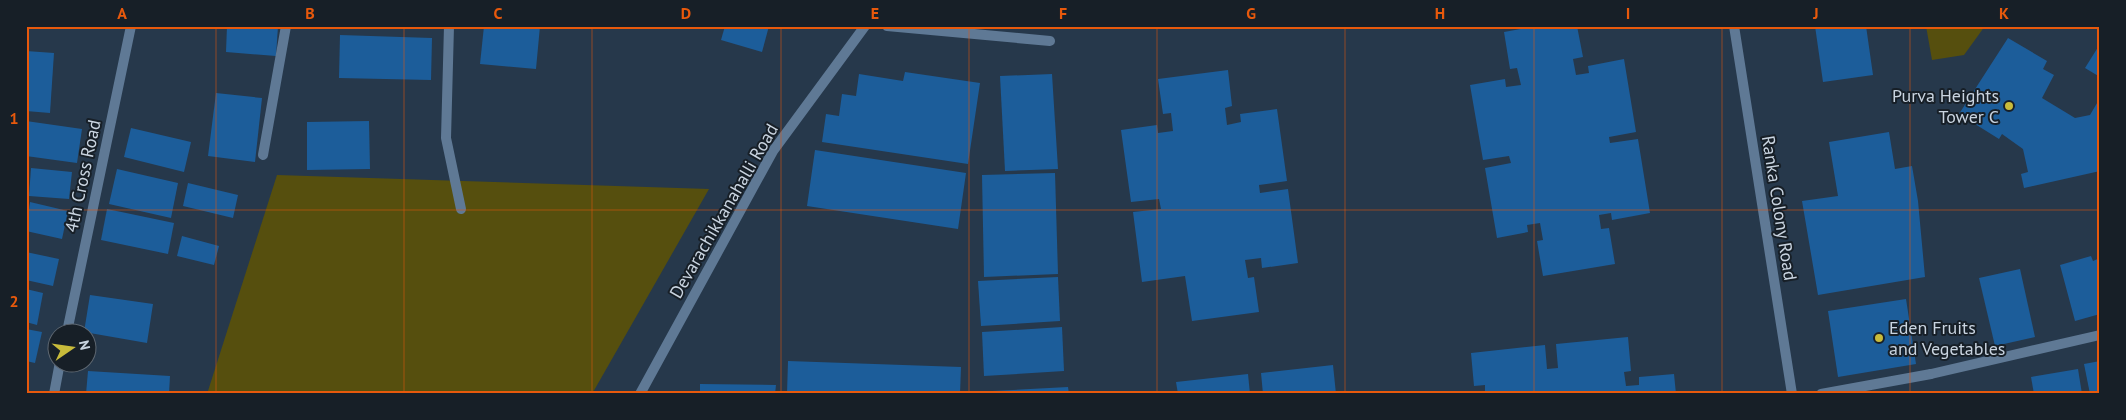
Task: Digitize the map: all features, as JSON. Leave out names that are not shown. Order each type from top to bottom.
[{"type":"street","name":"4th Cross Road","points":[[69,322],[131,26]]},
{"type":"street","points":[[263,154],[286,26]]},
{"type":"street","points":[[448,26],[446,138],[462,209]]},
{"type":"street","name":"Devarachikkanahalli Road","points":[[640,394],[773,150],[865,26]]},
{"type":"street","points":[[887,26],[1050,41]]},
{"type":"street","name":"Ranka Colony Road","points":[[1734,26],[1792,394]]},
{"type":"street","points":[[1821,394],[1931,374],[2100,335]]},
{"type":"street","points":[[54,394],[58,372]]},
{"type":"shaded area","points":[[1926,26],[1985,26],[1964,55],[1932,60]]},
{"type":"shaded area","points":[[277,175],[709,189],[592,394],[207,394]]},
{"type":"building","points":[[227,26],[278,26],[276,56],[226,52]]},
{"type":"building","points":[[484,26],[540,26],[536,69],[480,64]]},
{"type":"building","points":[[725,26],[769,26],[762,52],[721,40]]},
{"type":"building","points":[[1538,26],[1577,26],[1583,57],[1573,59],[1576,75],[1589,73],[1588,66],[1624,59],[1636,132],[1609,137],[1610,143],[1638,139],[1650,213],[1612,220],[1611,213],[1599,215],[1601,229],[1609,228],[1615,264],[1543,276],[1537,241],[1543,240],[1540,223],[1527,225],[1528,232],[1497,238],[1485,168],[1511,163],[1509,156],[1483,160],[1470,85],[1505,79],[1506,87],[1521,85],[1517,68],[1510,69],[1504,32]]},
{"type":"building","points":[[1815,26],[1866,26],[1873,75],[1823,82]]},
{"type":"building","points":[[340,35],[432,38],[431,80],[339,78]]},
{"type":"building","name":"Purva Heights Tower C","points":[[2008,38],[2047,61],[2043,69],[2054,75],[2042,98],[2075,118],[2090,115],[2100,98],[2100,171],[2024,188],[2021,174],[2028,172],[2023,149],[2002,134],[1999,139],[1959,114]]},
{"type":"building","points":[[2100,44],[2100,77],[2085,68]]},
{"type":"building","points":[[26,51],[54,53],[50,113],[26,111]]},
{"type":"building","points":[[1228,70],[1232,106],[1225,108],[1227,125],[1241,122],[1240,114],[1277,109],[1287,181],[1259,185],[1260,193],[1288,189],[1298,263],[1262,268],[1261,258],[1245,260],[1248,278],[1254,277],[1259,312],[1192,321],[1185,276],[1142,282],[1133,212],[1161,209],[1159,199],[1131,202],[1121,130],[1157,125],[1158,133],[1173,131],[1171,113],[1163,114],[1158,79]]},
{"type":"building","points":[[905,72],[980,83],[968,164],[822,142],[826,114],[839,116],[842,94],[856,96],[859,74],[903,81]]},
{"type":"building","points":[[1052,74],[1058,169],[1005,171],[1000,76]]},
{"type":"building","points":[[216,93],[262,98],[255,162],[208,156]]},
{"type":"building","points":[[26,121],[82,129],[77,163],[26,156]]},
{"type":"building","points":[[369,121],[370,169],[307,170],[307,122]]},
{"type":"building","points":[[131,128],[191,142],[184,172],[124,157]]},
{"type":"building","points":[[1889,132],[1895,169],[1912,166],[1918,201],[1925,277],[1818,295],[1802,201],[1838,196],[1829,142]]},
{"type":"building","points":[[815,150],[966,173],[958,229],[807,206]]},
{"type":"building","points":[[31,168],[72,172],[69,199],[29,196]]},
{"type":"building","points":[[117,169],[178,183],[171,218],[109,204]]},
{"type":"building","points":[[1055,173],[1058,274],[984,277],[982,175]]},
{"type":"building","points":[[188,183],[238,195],[233,218],[183,206]]},
{"type":"building","points":[[30,202],[68,211],[62,239],[26,231]]},
{"type":"building","points":[[107,209],[174,223],[168,254],[101,240]]},
{"type":"building","points":[[182,236],[219,246],[214,265],[177,256]]},
{"type":"building","points":[[26,252],[59,259],[53,286],[26,280]]},
{"type":"building","points":[[2091,256],[2093,261],[2100,258],[2100,314],[2075,321],[2060,265]]},
{"type":"building","points":[[2020,269],[2035,337],[1995,346],[1979,278]]},
{"type":"building","points":[[1058,277],[1060,321],[981,326],[978,281]]},
{"type":"building","points":[[26,289],[43,293],[37,325],[26,322]]},
{"type":"building","points":[[90,295],[153,304],[147,343],[98,334],[98,322],[86,322]]},
{"type":"building","points":[[1906,299],[1916,364],[1838,377],[1828,311]]},
{"type":"building","points":[[1062,327],[1064,371],[984,376],[982,332]]},
{"type":"building","points":[[26,329],[42,332],[35,363],[26,361]]},
{"type":"building","points":[[1628,337],[1631,371],[1624,372],[1626,386],[1639,385],[1639,377],[1674,374],[1676,394],[1485,394],[1485,385],[1474,386],[1471,353],[1545,345],[1547,369],[1558,368],[1556,344]]},
{"type":"building","points":[[788,361],[961,367],[960,394],[787,394]]},
{"type":"building","points":[[2100,361],[2100,394],[2090,394],[2084,364]]},
{"type":"building","points":[[1333,365],[1336,394],[1263,394],[1261,373]]},
{"type":"building","points":[[2078,369],[2082,394],[2034,394],[2031,377]]},
{"type":"building","points":[[88,372],[170,376],[169,394],[86,394]]},
{"type":"building","points":[[1248,374],[1250,394],[1178,394],[1176,382]]},
{"type":"building","points":[[700,384],[776,385],[775,394],[700,394]]},
{"type":"building","points":[[1068,387],[1069,394],[993,394],[992,391]]},
{"type":"place","name":"Purva Heights Tower C","points":[[2009,106]]},
{"type":"place","name":"Eden Fruits and Vegetables","points":[[1879,338]]}]
